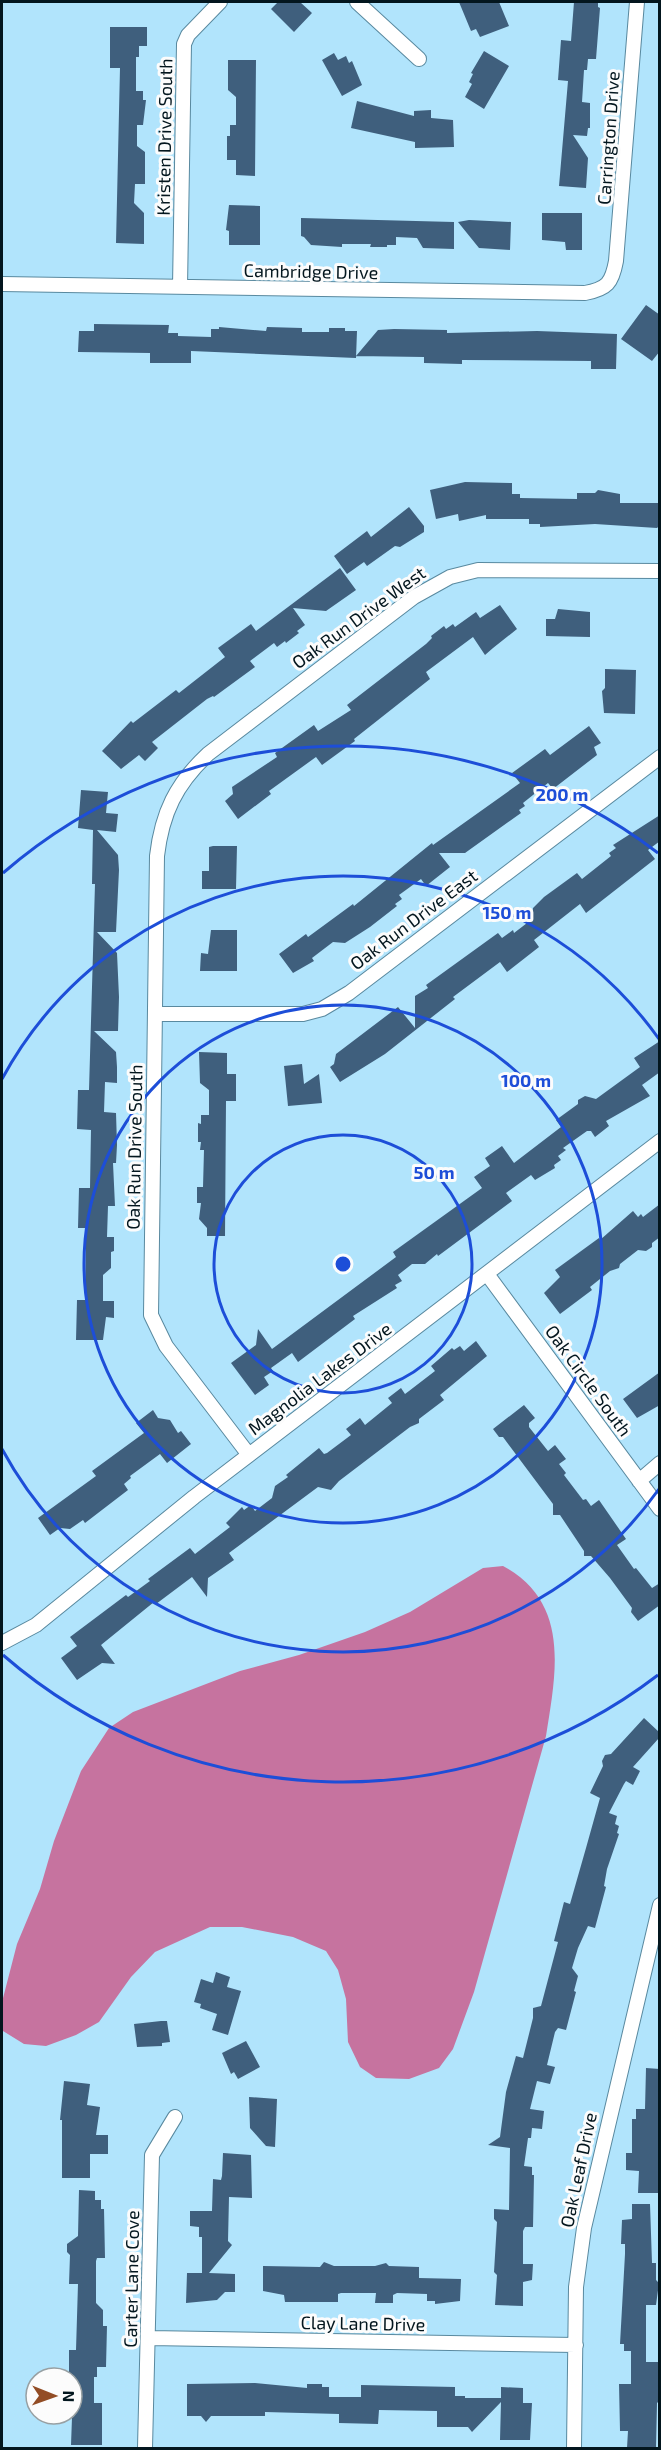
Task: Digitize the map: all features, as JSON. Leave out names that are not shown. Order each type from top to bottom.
[{"type":"street","name":"Kristen Drive South","points":[[180,287],[184,44],[188,35],[220,2]]},
{"type":"street","points":[[357,2],[419,59]]},
{"type":"street","name":"Carrington Drive","points":[[613,277],[620,232],[638,2]]},
{"type":"street","name":"Cambridge Drive","points":[[2,284],[585,293],[602,290],[613,277]]},
{"type":"street","name":"Oak Run Drive West","points":[[166,810],[181,782],[208,754],[414,597],[436,584],[478,570],[660,571]]},
{"type":"street","name":"Oak Run Drive East","points":[[155,1014],[303,1014],[322,1009],[349,993],[660,757]]},
{"type":"street","name":"Oak Run Drive South","points":[[166,810],[157,856],[151,1315],[166,1346],[249,1455]]},
{"type":"street","name":"Magnolia Lakes Drive","points":[[2,1643],[36,1625],[249,1455],[660,1141]]},
{"type":"street","name":"Oak Circle South","points":[[487,1274],[660,1509]]},
{"type":"street","points":[[639,1481],[660,1464]]},
{"type":"street","name":"Oak Leaf Drive","points":[[574,2448],[576,2287],[584,2228],[660,1905]]},
{"type":"street","name":"Carter Lane Cove","points":[[145,2448],[152,2155],[175,2117]]},
{"type":"street","name":"Clay Lane Drive","points":[[149,2338],[576,2345]]},
{"type":"shaded area","points":[[503,1566],[525,1581],[540,1599],[549,1619],[554,1641],[553,1688],[546,1736],[474,1992],[453,2049],[439,2068],[409,2079],[376,2078],[360,2067],[348,2042],[346,1999],[338,1970],[326,1951],[293,1937],[242,1927],[210,1927],[155,1952],[131,1977],[99,2022],[76,2035],[46,2046],[24,2044],[3,2031],[2,2002],[17,1944],[40,1889],[54,1841],[81,1771],[109,1728],[133,1712],[240,1671],[299,1655],[365,1632],[410,1612],[483,1568]]},
{"type":"building","points":[[278,2],[300,2],[312,13],[294,32],[271,9]]},
{"type":"building","points":[[459,2],[499,2],[509,26],[480,37],[476,29],[471,31]]},
{"type":"building","points":[[574,2],[598,2],[600,8],[596,59],[588,59],[587,70],[584,70],[582,102],[590,103],[590,128],[588,128],[587,136],[573,135],[588,158],[586,188],[559,186],[568,81],[558,80],[561,40],[571,41]]},
{"type":"building","points":[[110,27],[147,27],[147,46],[139,46],[139,57],[136,57],[136,91],[143,91],[143,100],[146,100],[143,125],[137,125],[137,146],[145,152],[145,184],[135,184],[134,203],[144,213],[144,244],[116,243],[120,68],[110,68]]},
{"type":"building","points":[[484,51],[509,66],[484,109],[465,97],[472,84],[469,82],[473,74],[471,73]]},
{"type":"building","points":[[334,53],[338,60],[346,56],[349,63],[352,61],[362,85],[342,96],[322,60]]},
{"type":"building","points":[[228,60],[256,60],[255,176],[236,175],[236,160],[227,160],[227,136],[230,136],[230,125],[236,125],[236,97],[228,90]]},
{"type":"building","points":[[357,101],[414,116],[414,111],[431,110],[431,118],[453,120],[454,147],[415,148],[415,142],[351,128]]},
{"type":"building","points":[[229,205],[260,206],[260,245],[229,245],[229,231],[226,230]]},
{"type":"building","points":[[542,213],[582,213],[582,250],[566,250],[565,242],[542,240]]},
{"type":"building","points":[[301,218],[454,222],[454,249],[423,248],[417,238],[396,237],[396,245],[387,245],[387,247],[370,247],[371,244],[342,244],[342,247],[311,245],[301,236]]},
{"type":"building","points":[[469,220],[511,222],[510,250],[479,248],[458,222]]},
{"type":"building","points":[[646,305],[660,315],[660,351],[652,361],[621,339]]},
{"type":"building","points":[[94,324],[169,325],[168,333],[178,333],[178,336],[211,337],[211,329],[219,329],[219,327],[266,331],[267,327],[302,328],[302,332],[329,332],[329,328],[345,328],[345,331],[357,331],[356,358],[191,351],[191,363],[150,363],[150,353],[78,352],[79,331],[94,331]]},
{"type":"building","points":[[378,330],[447,330],[447,333],[537,331],[617,334],[616,369],[591,369],[591,361],[462,360],[462,364],[424,363],[424,357],[356,356]]},
{"type":"building","points":[[465,482],[512,483],[512,494],[520,494],[520,498],[577,499],[577,493],[595,493],[598,490],[620,494],[620,503],[660,503],[660,525],[657,528],[595,524],[540,527],[540,524],[529,524],[529,519],[486,519],[486,515],[459,521],[458,514],[436,519],[430,490]]},
{"type":"building","points":[[409,507],[424,526],[424,532],[400,547],[395,546],[367,566],[364,562],[347,574],[334,556],[367,531],[371,537]]},
{"type":"building","points":[[340,568],[356,590],[326,611],[293,608],[305,625],[297,631],[299,633],[277,647],[274,643],[250,661],[255,667],[214,697],[207,699],[152,742],[158,748],[145,761],[139,755],[121,769],[102,751],[131,721],[133,723],[176,690],[179,693],[225,657],[218,648],[251,624],[256,631]]},
{"type":"building","points":[[500,605],[517,629],[485,655],[473,637],[426,672],[430,679],[354,739],[355,741],[322,765],[316,757],[269,791],[271,794],[238,819],[225,801],[233,794],[232,787],[277,757],[275,753],[314,725],[318,731],[351,710],[347,705],[426,644],[432,638],[431,636],[444,626],[446,629],[453,624],[455,627],[476,612],[480,618]]},
{"type":"building","points":[[558,609],[590,612],[590,637],[546,636],[546,619],[555,619]]},
{"type":"building","points":[[605,669],[636,670],[635,714],[604,713],[602,691],[605,688]]},
{"type":"building","points":[[589,726],[601,743],[594,747],[597,755],[553,789],[548,783],[523,803],[525,806],[519,810],[521,813],[465,853],[439,853],[450,867],[426,886],[421,879],[399,895],[402,899],[395,904],[397,906],[370,927],[345,943],[333,942],[312,958],[314,961],[293,973],[279,954],[306,934],[308,937],[353,904],[354,906],[432,843],[433,845],[520,783],[512,773],[545,749],[550,755]]},
{"type":"building","points":[[81,790],[108,792],[106,813],[118,814],[116,832],[97,830],[118,855],[119,870],[116,932],[97,932],[117,953],[119,997],[118,1031],[94,1031],[116,1052],[117,1067],[117,1083],[105,1082],[104,1112],[116,1113],[117,1145],[116,1163],[113,1163],[115,1206],[108,1206],[107,1237],[114,1237],[114,1251],[111,1252],[111,1268],[103,1275],[103,1301],[114,1301],[114,1318],[106,1317],[103,1340],[76,1340],[77,1300],[85,1300],[86,1228],[78,1228],[79,1188],[90,1188],[91,1130],[77,1129],[78,1090],[89,1090],[95,884],[92,884],[93,830],[78,828]]},
{"type":"building","points":[[660,815],[660,841],[648,850],[655,859],[586,913],[580,904],[534,940],[539,947],[507,972],[500,962],[453,997],[455,999],[385,1054],[340,1082],[330,1067],[334,1064],[336,1054],[398,1007],[415,1028],[415,996],[428,988],[426,985],[498,933],[502,938],[513,930],[514,933],[531,920],[533,908],[544,897],[577,873],[582,879],[611,856],[609,853],[616,848],[613,845]]},
{"type":"building","points":[[237,846],[236,889],[202,889],[202,871],[209,871],[209,847]]},
{"type":"building","points":[[211,930],[237,930],[237,971],[200,971],[201,953],[208,954]]},
{"type":"building","points":[[660,1041],[660,1072],[642,1085],[650,1096],[606,1121],[609,1126],[595,1137],[591,1131],[587,1131],[563,1148],[566,1150],[558,1156],[561,1160],[554,1165],[555,1168],[535,1180],[531,1175],[506,1193],[512,1201],[438,1256],[437,1254],[425,1264],[412,1264],[398,1275],[402,1281],[395,1285],[397,1288],[353,1316],[355,1319],[298,1362],[292,1353],[271,1368],[273,1371],[264,1377],[269,1385],[255,1395],[231,1363],[256,1345],[258,1329],[272,1349],[396,1257],[393,1252],[482,1188],[474,1177],[490,1166],[485,1158],[502,1146],[514,1163],[561,1127],[556,1120],[578,1104],[578,1100],[585,1096],[596,1099],[640,1067],[634,1058]]},
{"type":"building","points":[[199,1052],[227,1053],[227,1074],[236,1074],[236,1101],[226,1101],[225,1236],[207,1236],[207,1228],[199,1219],[201,1203],[197,1203],[197,1187],[203,1187],[204,1150],[200,1150],[201,1142],[198,1142],[198,1123],[201,1124],[201,1115],[209,1115],[209,1090],[200,1083]]},
{"type":"building","points":[[302,1064],[304,1084],[319,1074],[322,1103],[288,1106],[284,1066]]},
{"type":"building","points":[[660,1204],[660,1237],[652,1243],[652,1247],[646,1251],[638,1250],[620,1264],[619,1268],[610,1271],[590,1287],[592,1290],[560,1314],[544,1293],[560,1277],[555,1270],[599,1238],[600,1240],[633,1211],[638,1217],[641,1214],[643,1217]]},
{"type":"building","points":[[476,1341],[487,1356],[440,1395],[444,1400],[419,1419],[419,1423],[410,1427],[339,1481],[331,1490],[318,1487],[229,1553],[234,1560],[208,1578],[207,1597],[192,1577],[156,1604],[154,1602],[101,1645],[115,1664],[102,1663],[77,1680],[61,1658],[77,1646],[70,1637],[126,1595],[128,1597],[150,1581],[148,1579],[190,1548],[195,1554],[230,1527],[226,1523],[242,1507],[244,1510],[251,1505],[255,1511],[272,1498],[275,1486],[288,1477],[286,1475],[319,1448],[324,1454],[327,1453],[351,1435],[346,1429],[360,1418],[365,1425],[392,1403],[388,1398],[401,1388],[405,1394],[435,1371],[431,1366],[452,1348],[454,1350],[460,1346],[464,1351]]},
{"type":"building","points":[[660,1372],[660,1405],[637,1418],[623,1399]]},
{"type":"building","points":[[524,1405],[535,1418],[529,1423],[529,1427],[548,1451],[555,1445],[566,1459],[559,1464],[566,1473],[564,1475],[583,1500],[586,1499],[591,1506],[599,1500],[626,1539],[617,1545],[634,1569],[636,1568],[652,1588],[660,1583],[660,1605],[638,1621],[631,1612],[632,1608],[610,1578],[591,1556],[584,1556],[584,1551],[560,1515],[553,1515],[553,1504],[503,1437],[499,1437],[493,1429]]},
{"type":"building","points":[[153,1410],[158,1418],[170,1420],[178,1433],[181,1431],[191,1444],[167,1463],[160,1454],[130,1476],[131,1478],[124,1484],[128,1490],[85,1523],[83,1520],[70,1529],[60,1528],[50,1535],[38,1518],[96,1476],[92,1471],[144,1433],[136,1423]]},
{"type":"building","points":[[644,1718],[659,1732],[659,1738],[633,1767],[640,1771],[633,1785],[626,1781],[609,1813],[617,1816],[615,1824],[619,1826],[617,1833],[619,1834],[607,1869],[604,1886],[606,1887],[595,1928],[588,1926],[572,1968],[578,1976],[574,1991],[576,1992],[566,2030],[558,2028],[555,2032],[547,2065],[555,2067],[550,2084],[537,2081],[530,2109],[544,2111],[542,2129],[532,2128],[531,2138],[528,2138],[524,2166],[532,2167],[532,2175],[534,2175],[533,2227],[525,2227],[523,2231],[523,2264],[533,2264],[532,2280],[523,2282],[523,2306],[495,2305],[497,2222],[494,2219],[494,2209],[509,2210],[510,2148],[488,2145],[500,2137],[506,2092],[516,2056],[523,2058],[533,2018],[533,2008],[541,2006],[558,1942],[554,1941],[564,1902],[570,1904],[600,1798],[590,1793],[603,1766],[602,1761],[605,1755],[611,1754]]},
{"type":"building","points":[[216,1972],[230,1977],[227,1987],[241,1991],[228,2035],[212,2030],[217,2014],[200,2008],[201,2004],[194,2002],[201,1979],[213,1983]]},
{"type":"building","points":[[167,2021],[170,2042],[162,2043],[162,2046],[137,2047],[134,2024]]},
{"type":"building","points":[[246,2041],[260,2067],[238,2079],[234,2072],[231,2074],[222,2053]]},
{"type":"building","points":[[646,2068],[660,2069],[660,2193],[638,2193],[639,2171],[626,2170],[626,2153],[632,2153],[632,2119],[636,2119],[636,2109],[645,2109]]},
{"type":"building","points":[[64,2081],[90,2084],[87,2105],[100,2107],[96,2135],[108,2135],[108,2154],[90,2154],[90,2178],[62,2178],[62,2120],[60,2120]]},
{"type":"building","points":[[249,2097],[277,2099],[275,2147],[266,2146],[250,2128]]},
{"type":"building","points":[[223,2153],[251,2155],[252,2198],[229,2197],[228,2241],[232,2245],[209,2273],[235,2274],[235,2292],[225,2292],[217,2300],[186,2303],[187,2273],[202,2273],[202,2237],[199,2237],[199,2227],[190,2226],[190,2211],[212,2211],[213,2179],[221,2180]]},
{"type":"building","points":[[79,2190],[95,2191],[95,2200],[101,2200],[101,2209],[104,2209],[105,2258],[97,2258],[96,2261],[96,2303],[103,2310],[103,2326],[107,2326],[106,2367],[97,2367],[97,2377],[94,2377],[94,2403],[102,2403],[102,2445],[71,2445],[72,2426],[84,2426],[84,2366],[69,2366],[69,2350],[76,2350],[78,2284],[69,2284],[70,2255],[67,2252],[67,2244],[78,2236]]},
{"type":"building","points":[[632,2204],[650,2204],[652,2263],[656,2263],[656,2280],[659,2283],[656,2305],[646,2305],[646,2362],[658,2362],[660,2400],[657,2403],[656,2448],[627,2448],[628,2431],[620,2431],[619,2384],[631,2384],[631,2351],[624,2351],[624,2344],[620,2344],[625,2254],[625,2244],[621,2244],[622,2220],[632,2219]]},
{"type":"building","points":[[324,2262],[334,2266],[375,2266],[386,2263],[389,2266],[419,2267],[419,2278],[461,2279],[460,2301],[435,2304],[435,2301],[427,2301],[427,2294],[397,2293],[393,2295],[393,2303],[375,2303],[376,2293],[341,2293],[338,2294],[338,2302],[285,2302],[284,2295],[263,2291],[263,2266],[320,2267]]},
{"type":"building","points":[[255,2383],[307,2388],[307,2384],[322,2384],[322,2387],[329,2387],[329,2397],[361,2397],[361,2385],[455,2387],[455,2396],[465,2396],[465,2398],[501,2398],[501,2387],[523,2388],[523,2403],[532,2403],[530,2440],[500,2440],[501,2402],[472,2432],[468,2427],[437,2427],[437,2411],[379,2410],[378,2424],[339,2423],[339,2414],[265,2412],[265,2416],[211,2416],[206,2422],[201,2416],[187,2416],[187,2384]]}]
